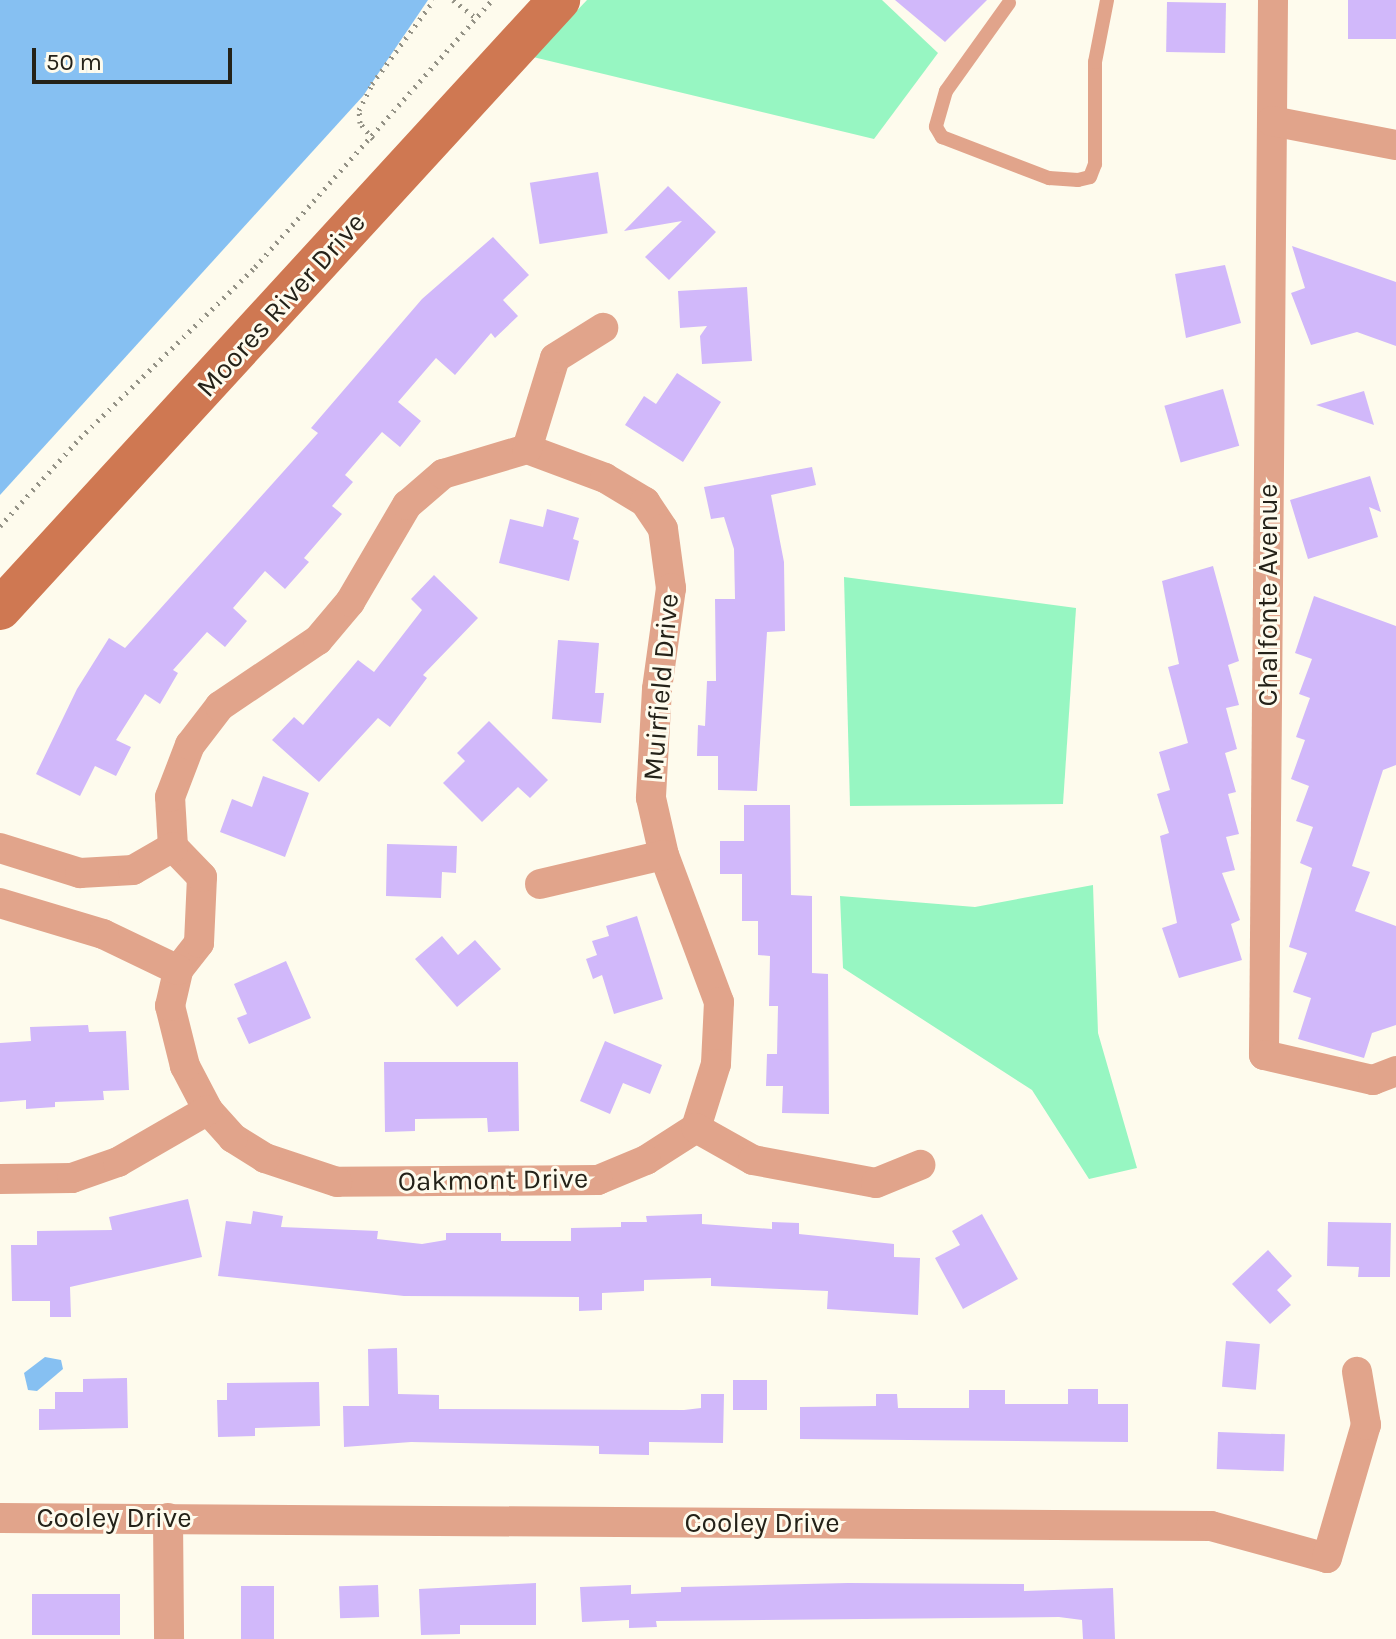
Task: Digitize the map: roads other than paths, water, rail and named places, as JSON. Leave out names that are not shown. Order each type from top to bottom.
[{"type":"street","name":"Moores River Drive","points":[[0,609],[559,0]]},
{"type":"street","name":"Chalfonte Avenue","points":[[1273,0],[1264,1055],[1373,1080],[1396,1071]]},
{"type":"street","points":[[1272,121],[1396,145]]},
{"type":"street","points":[[0,903],[103,934],[178,970],[199,943],[202,877],[173,847],[170,797],[190,745],[220,706],[318,640],[350,602],[407,505],[443,474],[527,449],[555,358],[603,328]]},
{"type":"street","name":"Muirfield Drive","points":[[527,449],[605,478],[645,502],[663,529],[671,588],[657,689],[651,798],[664,855]]},
{"type":"street","points":[[0,848],[80,873],[133,870],[173,847]]},
{"type":"street","points":[[540,884],[664,855],[719,1002],[716,1064],[696,1128],[753,1160],[876,1183],[920,1165]]},
{"type":"street","name":"Oakmont Drive","points":[[178,970],[170,1006],[185,1066],[208,1110],[233,1138],[265,1158],[337,1182],[598,1180],[646,1160],[696,1128]]},
{"type":"street","points":[[0,1179],[72,1178],[118,1162],[208,1110]]},
{"type":"street","name":"Cooley Drive","points":[[0,1518],[1211,1526],[1327,1558],[1366,1425],[1357,1372]]},
{"type":"street","points":[[168,1518],[169,1639]]},
{"type":"lane","points":[[1009,3],[946,91],[936,127],[942,137],[1036,173],[1078,180],[1090,177],[1095,164],[1095,62],[1107,0]]},
{"type":"water","points":[[0,0],[428,0],[363,96],[0,495]]},
{"type":"water","points":[[45,1357],[61,1360],[63,1369],[37,1391],[28,1390],[24,1373]]}]
